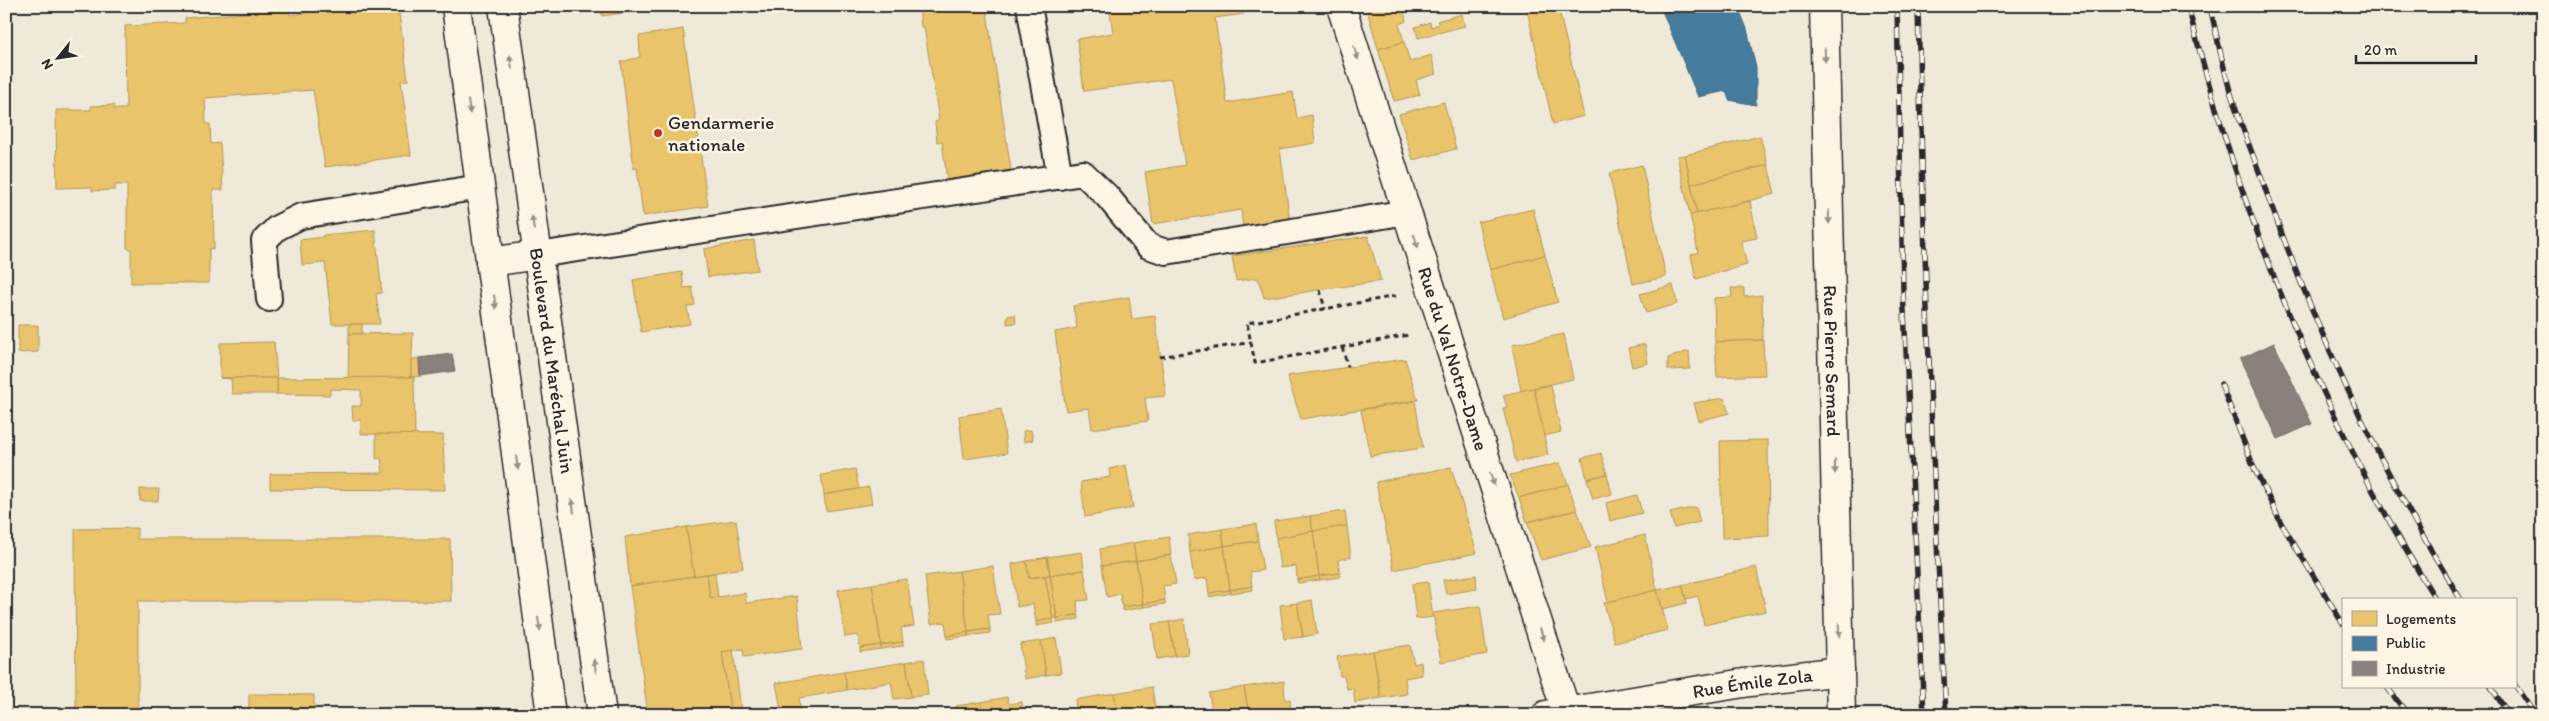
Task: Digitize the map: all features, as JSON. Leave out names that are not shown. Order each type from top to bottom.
[{"type":"street","points":[[456,6],[551,715]]},
{"type":"street","name":"Boulevard du Maréchal Juin","points":[[503,6],[602,715]]},
{"type":"street","name":"Rue du Val Notre-Dame","points":[[1342,6],[1444,329],[1556,713]]},
{"type":"street","name":"Rue Pierre Semard","points":[[1824,6],[1841,715]]},
{"type":"street","points":[[490,262],[538,254]]},
{"type":"street","name":"Rue Émile Zola","points":[[1556,713],[1750,682],[1840,671]]},
{"type":"lane","points":[[1029,6],[1060,177]]},
{"type":"lane","points":[[538,254],[1083,173],[1107,196],[1148,246],[1166,252],[1407,212]]},
{"type":"lane","points":[[268,299],[264,242],[277,228],[301,216],[480,187]]},
{"type":"path","points":[[1320,290],[1325,309]]},
{"type":"path","points":[[1432,290],[1248,323],[1255,363],[1444,329]]},
{"type":"path","points":[[1160,356],[1252,342]]},
{"type":"path","points":[[1342,347],[1348,367]]},
{"type":"building: Logements","points":[[305,6],[398,6],[408,80],[401,81],[411,155],[325,167],[313,90],[205,98],[206,124],[210,124],[211,144],[220,143],[223,190],[213,190],[214,248],[209,249],[209,283],[131,283],[131,249],[127,248],[127,185],[115,185],[115,190],[92,191],[92,187],[57,188],[56,110],[91,110],[91,106],[114,105],[114,109],[126,109],[125,26],[185,23],[185,18],[289,9],[290,15],[306,13]]},
{"type":"building: Logements","points":[[601,6],[651,6],[652,9],[602,16]]},
{"type":"building: Logements","points":[[986,6],[1011,170],[947,180],[942,141],[937,142],[935,122],[939,120],[924,27],[921,27],[919,7]]},
{"type":"building: Logements","points":[[1109,6],[1243,6],[1244,14],[1215,18],[1227,103],[1293,92],[1297,118],[1312,115],[1315,143],[1280,149],[1290,222],[1243,229],[1241,210],[1153,224],[1145,172],[1185,165],[1171,79],[1084,91],[1077,39],[1113,33]]},
{"type":"building: Logements","points":[[1366,6],[1393,6],[1393,9],[1403,6],[1406,21],[1399,24],[1404,42],[1378,49]]},
{"type":"building: Logements","points":[[1526,6],[1558,6],[1584,116],[1553,124]]},
{"type":"building: Logements","points":[[1462,14],[1465,26],[1418,38],[1415,27],[1430,22],[1431,27],[1439,24],[1437,21]]},
{"type":"building: Logements","points":[[683,29],[708,206],[643,216],[637,168],[634,169],[621,62],[640,57],[639,36]]},
{"type":"building: Logements","points":[[1404,42],[1410,62],[1431,55],[1436,74],[1416,80],[1420,95],[1394,101],[1378,49]]},
{"type":"building: Logements","points":[[1444,102],[1456,149],[1413,160],[1399,114]]},
{"type":"building: Logements","points":[[1760,136],[1768,165],[1691,184],[1685,155]]},
{"type":"building: Logements","points":[[1685,155],[1697,214],[1690,215],[1677,156]]},
{"type":"building: Logements","points":[[1642,165],[1666,277],[1633,284],[1609,173]]},
{"type":"building: Logements","points":[[1768,165],[1775,194],[1697,214],[1691,184]]},
{"type":"building: Logements","points":[[1750,201],[1757,238],[1741,241],[1747,265],[1696,279],[1691,255],[1698,252],[1690,215]]},
{"type":"building: Logements","points":[[1533,209],[1545,255],[1490,270],[1478,222]]},
{"type":"building: Logements","points":[[375,230],[382,293],[376,294],[380,324],[332,324],[325,263],[302,265],[300,240],[323,237],[323,235]]},
{"type":"building: Logements","points":[[1368,236],[1381,281],[1264,298],[1258,278],[1236,281],[1232,256]]},
{"type":"building: Logements","points":[[754,240],[758,270],[708,277],[704,249]]},
{"type":"building: Logements","points":[[1545,255],[1558,302],[1503,318],[1490,270]]},
{"type":"building: Logements","points":[[682,272],[684,288],[692,287],[695,305],[687,307],[690,324],[641,332],[633,280]]},
{"type":"building: Logements","points":[[1673,285],[1677,304],[1646,313],[1640,294]]},
{"type":"building: Logements","points":[[1731,288],[1744,288],[1744,297],[1762,295],[1763,340],[1715,342],[1714,298],[1732,297]]},
{"type":"building: Logements","points":[[1129,297],[1132,319],[1155,316],[1166,396],[1145,398],[1148,421],[1092,429],[1089,408],[1066,411],[1055,332],[1077,328],[1073,306]]},
{"type":"building: Logements","points":[[1015,315],[1016,323],[1007,324],[1007,316]]},
{"type":"building: Logements","points":[[349,324],[362,324],[362,334],[349,334]]},
{"type":"building: Logements","points":[[18,325],[38,325],[38,352],[18,353]]},
{"type":"building: Logements","points":[[413,333],[411,377],[348,379],[349,334]]},
{"type":"building: Logements","points":[[1564,334],[1573,379],[1521,391],[1512,345]]},
{"type":"building: Logements","points":[[1763,340],[1765,375],[1717,377],[1715,342]]},
{"type":"building: Logements","points":[[274,342],[277,378],[220,378],[220,343]]},
{"type":"building: Logements","points":[[1645,344],[1648,363],[1632,367],[1628,348]]},
{"type":"building: Logements","points":[[1689,351],[1690,369],[1668,370],[1668,358]]},
{"type":"building: Logements","points":[[419,358],[420,376],[411,377],[411,359]]},
{"type":"building: Logements","points":[[1405,359],[1418,400],[1301,419],[1287,376]]},
{"type":"building: Logements","points":[[414,377],[415,435],[361,434],[361,420],[353,421],[352,406],[361,406],[361,390],[330,389],[330,395],[277,394],[277,378]]},
{"type":"building: Logements","points":[[220,378],[277,378],[277,394],[232,394],[231,379]]},
{"type":"building: Logements","points":[[1551,385],[1561,432],[1544,436],[1534,388]]},
{"type":"building: Logements","points":[[1534,388],[1548,455],[1516,462],[1503,408],[1507,407],[1503,395]]},
{"type":"building: Logements","points":[[1724,398],[1729,413],[1699,421],[1694,403]]},
{"type":"building: Logements","points":[[1415,401],[1423,448],[1370,456],[1361,410]]},
{"type":"building: Logements","points":[[1001,409],[1007,453],[964,459],[959,416]]},
{"type":"building: Logements","points":[[1031,430],[1033,440],[1024,442],[1023,431]]},
{"type":"building: Logements","points":[[376,434],[443,435],[445,490],[270,489],[270,474],[383,473],[381,458],[376,459]]},
{"type":"building: Logements","points":[[1768,440],[1769,536],[1722,538],[1720,441]]},
{"type":"building: Logements","points":[[1601,453],[1607,474],[1587,479],[1582,458]]},
{"type":"building: Logements","points":[[1560,463],[1568,484],[1519,498],[1510,475]]},
{"type":"building: Logements","points":[[1126,465],[1133,508],[1085,517],[1081,482],[1110,477],[1109,469]]},
{"type":"building: Logements","points":[[1451,467],[1477,553],[1394,570],[1376,482]]},
{"type":"building: Logements","points":[[855,469],[859,489],[824,495],[821,475]]},
{"type":"building: Logements","points":[[1607,474],[1612,494],[1593,499],[1587,479]]},
{"type":"building: Logements","points":[[1568,484],[1577,510],[1527,522],[1519,498]]},
{"type":"building: Logements","points":[[869,487],[872,504],[826,511],[824,495]]},
{"type":"building: Logements","points":[[140,489],[159,489],[158,501],[140,501]]},
{"type":"building: Logements","points":[[1637,495],[1642,513],[1610,521],[1606,503]]},
{"type":"building: Logements","points":[[1696,507],[1700,522],[1674,528],[1670,513]]},
{"type":"building: Logements","points":[[1577,510],[1591,547],[1541,560],[1527,522]]},
{"type":"building: Logements","points":[[1345,511],[1347,526],[1313,531],[1310,516]]},
{"type":"building: Logements","points":[[1310,516],[1313,531],[1276,538],[1274,521]]},
{"type":"building: Logements","points":[[736,520],[743,568],[694,576],[686,527]]},
{"type":"building: Logements","points":[[1256,524],[1258,541],[1224,546],[1222,529]]},
{"type":"building: Logements","points":[[1347,526],[1351,557],[1338,560],[1340,573],[1319,576],[1313,531]]},
{"type":"building: Logements","points":[[686,527],[694,576],[630,586],[625,537]]},
{"type":"building: Logements","points":[[137,528],[137,539],[450,539],[451,601],[138,601],[138,715],[76,715],[75,529]]},
{"type":"building: Logements","points":[[1222,529],[1224,546],[1190,552],[1188,535]]},
{"type":"building: Logements","points":[[1313,531],[1319,576],[1297,580],[1296,566],[1280,568],[1276,538]]},
{"type":"building: Logements","points":[[1645,535],[1657,590],[1608,602],[1595,547]]},
{"type":"building: Logements","points":[[1169,537],[1171,555],[1136,561],[1133,543]]},
{"type":"building: Logements","points":[[1258,541],[1263,570],[1250,572],[1252,586],[1230,590],[1224,546]]},
{"type":"building: Logements","points":[[1133,543],[1136,561],[1102,566],[1100,549]]},
{"type":"building: Logements","points":[[1224,546],[1230,590],[1209,593],[1207,578],[1194,580],[1190,552]]},
{"type":"building: Logements","points":[[1082,552],[1084,570],[1050,575],[1047,557]]},
{"type":"building: Logements","points":[[1171,555],[1176,584],[1163,586],[1165,600],[1143,604],[1136,561]]},
{"type":"building: Logements","points":[[1047,557],[1050,575],[1029,578],[1026,561]]},
{"type":"building: Logements","points":[[1026,561],[1029,578],[1045,576],[1053,619],[1036,622],[1033,604],[1017,607],[1012,564]]},
{"type":"building: Logements","points":[[1136,561],[1143,604],[1122,607],[1120,594],[1107,597],[1102,566]]},
{"type":"building: Logements","points":[[993,566],[1000,614],[988,615],[990,629],[968,632],[959,571]]},
{"type":"building: Logements","points":[[1756,567],[1766,611],[1704,625],[1698,596],[1686,599],[1682,585]]},
{"type":"building: Logements","points":[[1084,570],[1089,600],[1077,601],[1078,615],[1057,618],[1050,575]]},
{"type":"building: Logements","points":[[959,571],[968,632],[947,636],[945,622],[931,624],[925,576]]},
{"type":"building: Logements","points":[[715,573],[718,597],[710,598],[707,574]]},
{"type":"building: Logements","points":[[1340,573],[1340,577],[1320,580],[1319,576]]},
{"type":"building: Logements","points":[[707,574],[710,598],[745,593],[746,603],[797,596],[802,649],[744,657],[743,649],[722,652],[731,715],[648,715],[630,586]]},
{"type":"building: Logements","points":[[1050,575],[1057,618],[1053,619],[1045,576]]},
{"type":"building: Logements","points":[[1476,575],[1477,589],[1446,594],[1443,580]]},
{"type":"building: Logements","points":[[1319,576],[1320,580],[1298,583],[1297,580]]},
{"type":"building: Logements","points":[[907,579],[914,626],[901,628],[903,642],[881,645],[872,584]]},
{"type":"building: Logements","points":[[1428,582],[1433,617],[1416,619],[1412,584]]},
{"type":"building: Logements","points":[[872,584],[881,645],[860,648],[858,635],[845,637],[838,590]]},
{"type":"building: Logements","points":[[1682,585],[1687,603],[1663,609],[1657,590]]},
{"type":"building: Logements","points":[[1252,586],[1253,590],[1231,593],[1230,590]]},
{"type":"building: Logements","points":[[1230,590],[1231,593],[1209,597],[1209,593]]},
{"type":"building: Logements","points":[[1657,590],[1668,630],[1615,643],[1604,603]]},
{"type":"building: Logements","points":[[1165,600],[1165,604],[1144,607],[1143,604]]},
{"type":"building: Logements","points":[[1312,600],[1317,634],[1303,637],[1297,603]]},
{"type":"building: Logements","points":[[1297,603],[1303,637],[1284,639],[1280,605]]},
{"type":"building: Logements","points":[[1143,604],[1144,607],[1123,611],[1122,607]]},
{"type":"building: Logements","points":[[1480,606],[1487,654],[1441,662],[1433,613]]},
{"type":"building: Logements","points":[[1078,615],[1079,619],[1057,623],[1057,618]]},
{"type":"building: Logements","points":[[1053,619],[1054,623],[1036,626],[1036,622]]},
{"type":"building: Logements","points":[[1184,619],[1188,654],[1175,656],[1169,622]]},
{"type":"building: Logements","points":[[1169,622],[1175,656],[1157,659],[1152,624]]},
{"type":"building: Logements","points":[[990,629],[990,633],[968,636],[968,632]]},
{"type":"building: Logements","points":[[968,632],[968,636],[947,639],[947,636]]},
{"type":"building: Logements","points":[[1056,638],[1061,673],[1046,675],[1041,641]]},
{"type":"building: Logements","points":[[1041,641],[1046,675],[1025,679],[1020,644]]},
{"type":"building: Logements","points":[[903,642],[903,646],[881,649],[881,645]]},
{"type":"building: Logements","points":[[881,645],[881,649],[860,652],[860,648]]},
{"type":"building: Logements","points":[[1410,645],[1414,664],[1421,662],[1422,675],[1405,678],[1407,694],[1381,698],[1373,651]]},
{"type":"building: Logements","points":[[733,650],[742,715],[731,715],[722,652]]},
{"type":"building: Logements","points":[[1373,651],[1381,698],[1355,703],[1353,688],[1347,689],[1344,676],[1340,676],[1337,657]]},
{"type":"building: Logements","points":[[924,659],[928,695],[911,697],[906,662]]},
{"type":"building: Logements","points":[[906,662],[911,697],[894,699],[891,682],[847,690],[844,672]]},
{"type":"building: Logements","points":[[844,672],[847,690],[799,698],[801,715],[782,715],[776,683]]},
{"type":"building: Logements","points":[[1284,681],[1285,700],[1290,699],[1291,713],[1249,715],[1244,687]]},
{"type":"building: Logements","points":[[1152,687],[1155,708],[1159,708],[1160,715],[1118,715],[1114,693]]},
{"type":"building: Logements","points":[[1244,687],[1249,715],[1207,715],[1206,712],[1212,711],[1209,693]]},
{"type":"building: Logements","points":[[1114,693],[1118,715],[1077,715],[1075,700]]},
{"type":"building: Logements","points":[[249,694],[314,695],[314,715],[249,715]]},
{"type":"building: Logements","points":[[1007,697],[1009,704],[1022,702],[1024,715],[983,715],[981,702]]},
{"type":"building: Logements","points":[[981,702],[983,715],[943,715],[957,712],[956,706]]},
{"type":"building: Logements","points":[[472,712],[472,715],[354,715],[354,713]]},
{"type":"building: Public","points":[[1660,6],[1738,6],[1747,29],[1756,68],[1756,105],[1729,100],[1726,91],[1698,97]]},
{"type":"building: Industrie","points":[[2274,343],[2312,424],[2278,439],[2240,359]]},
{"type":"building: Industrie","points":[[452,354],[455,371],[420,376],[419,358]]},
{"type":"railway","points":[[1897,6],[1903,290],[1924,715]]},
{"type":"railway","points":[[1918,6],[1929,361],[1946,715]]},
{"type":"railway","points":[[2188,6],[2209,84],[2233,161],[2259,238],[2289,313],[2321,387],[2356,459],[2395,531],[2435,598]]},
{"type":"railway","points":[[2210,6],[2233,100],[2307,297],[2329,349],[2378,451],[2404,502],[2460,598]]},
{"type":"railway","points":[[2221,384],[2255,470],[2281,523],[2342,622]]},
{"type":"railway","points":[[2516,686],[2535,715]]},
{"type":"railway","points":[[2388,688],[2408,715]]},
{"type":"railway","points":[[2492,688],[2509,715]]},
{"type":"place","name":"Gendarmerie nationale","points":[[658,133]]}]
